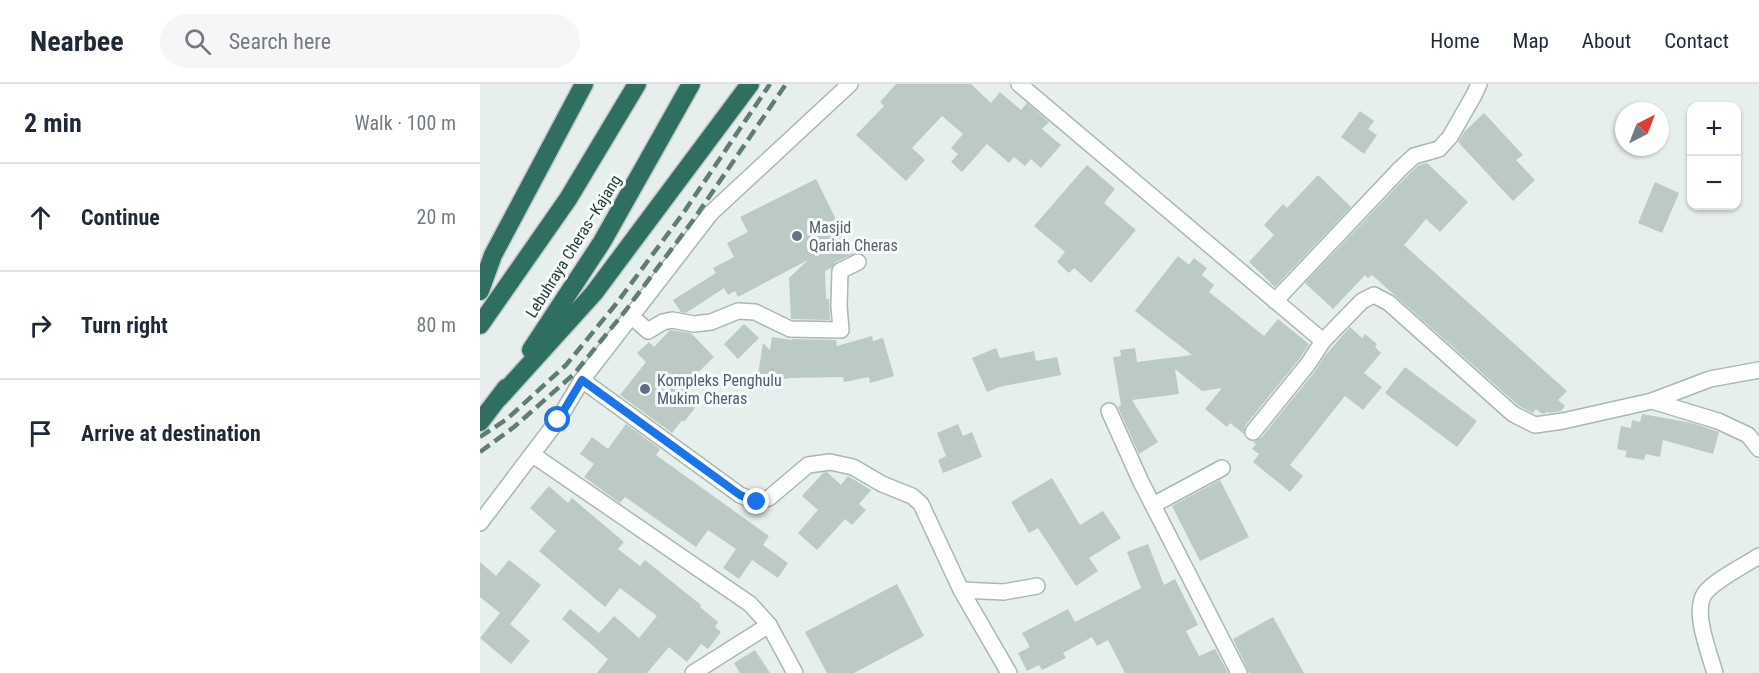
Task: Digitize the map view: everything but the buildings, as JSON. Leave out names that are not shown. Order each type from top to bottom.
[{"type":"highway","points":[[480,291],[494,255],[584,84]]},
{"type":"highway","name":"Lebuhraya Cheras–Kajang","points":[[480,325],[568,199],[637,84]]},
{"type":"highway","name":"Lebuhraya Cheras–Kajang","points":[[480,422],[499,398],[602,242],[691,84]]},
{"type":"highway","points":[[499,398],[594,293],[750,84]]},
{"type":"street","points":[[480,523],[558,420],[582,380],[711,213],[850,84]]},
{"type":"street","points":[[1019,84],[1323,341]]},
{"type":"street","points":[[1275,301],[1414,156],[1439,149],[1450,137],[1479,84]]},
{"type":"street","points":[[631,316],[648,331],[663,322],[672,320],[694,324],[711,321],[738,311],[755,312],[790,329],[841,330],[840,271],[858,262]]},
{"type":"street","points":[[1253,432],[1308,364],[1323,341],[1362,301],[1374,295],[1389,303],[1513,414],[1535,425],[1652,401],[1710,379],[1759,370]]},
{"type":"street","points":[[582,380],[740,495],[757,502],[769,498],[808,465],[830,462],[853,467],[882,484],[912,496],[921,504],[961,590],[1009,673]]},
{"type":"street","points":[[1652,401],[1718,421],[1748,435],[1759,449]]},
{"type":"street","points":[[1109,411],[1153,505],[1239,673]]},
{"type":"street","points":[[533,455],[750,604],[769,625],[795,673]]},
{"type":"street","points":[[1153,505],[1222,468]]},
{"type":"street","points":[[1715,673],[1699,612],[1704,593],[1717,582],[1759,556]]},
{"type":"street","points":[[961,590],[1004,592],[1036,586]]},
{"type":"street","points":[[693,673],[769,625]]},
{"type":"railway","points":[[480,437],[507,419],[566,365],[616,304],[684,212],[770,84]]},
{"type":"railway","points":[[480,452],[514,427],[574,374],[626,310],[694,219],[786,84]]},
{"type":"place","name":"Masjid Qariah Cheras","points":[[797,236]]},
{"type":"place","name":"Kompleks Penghulu Mukim Cheras","points":[[645,389]]},
{"type":"route","points":[[558,420],[582,380],[740,495],[757,502]]}]
